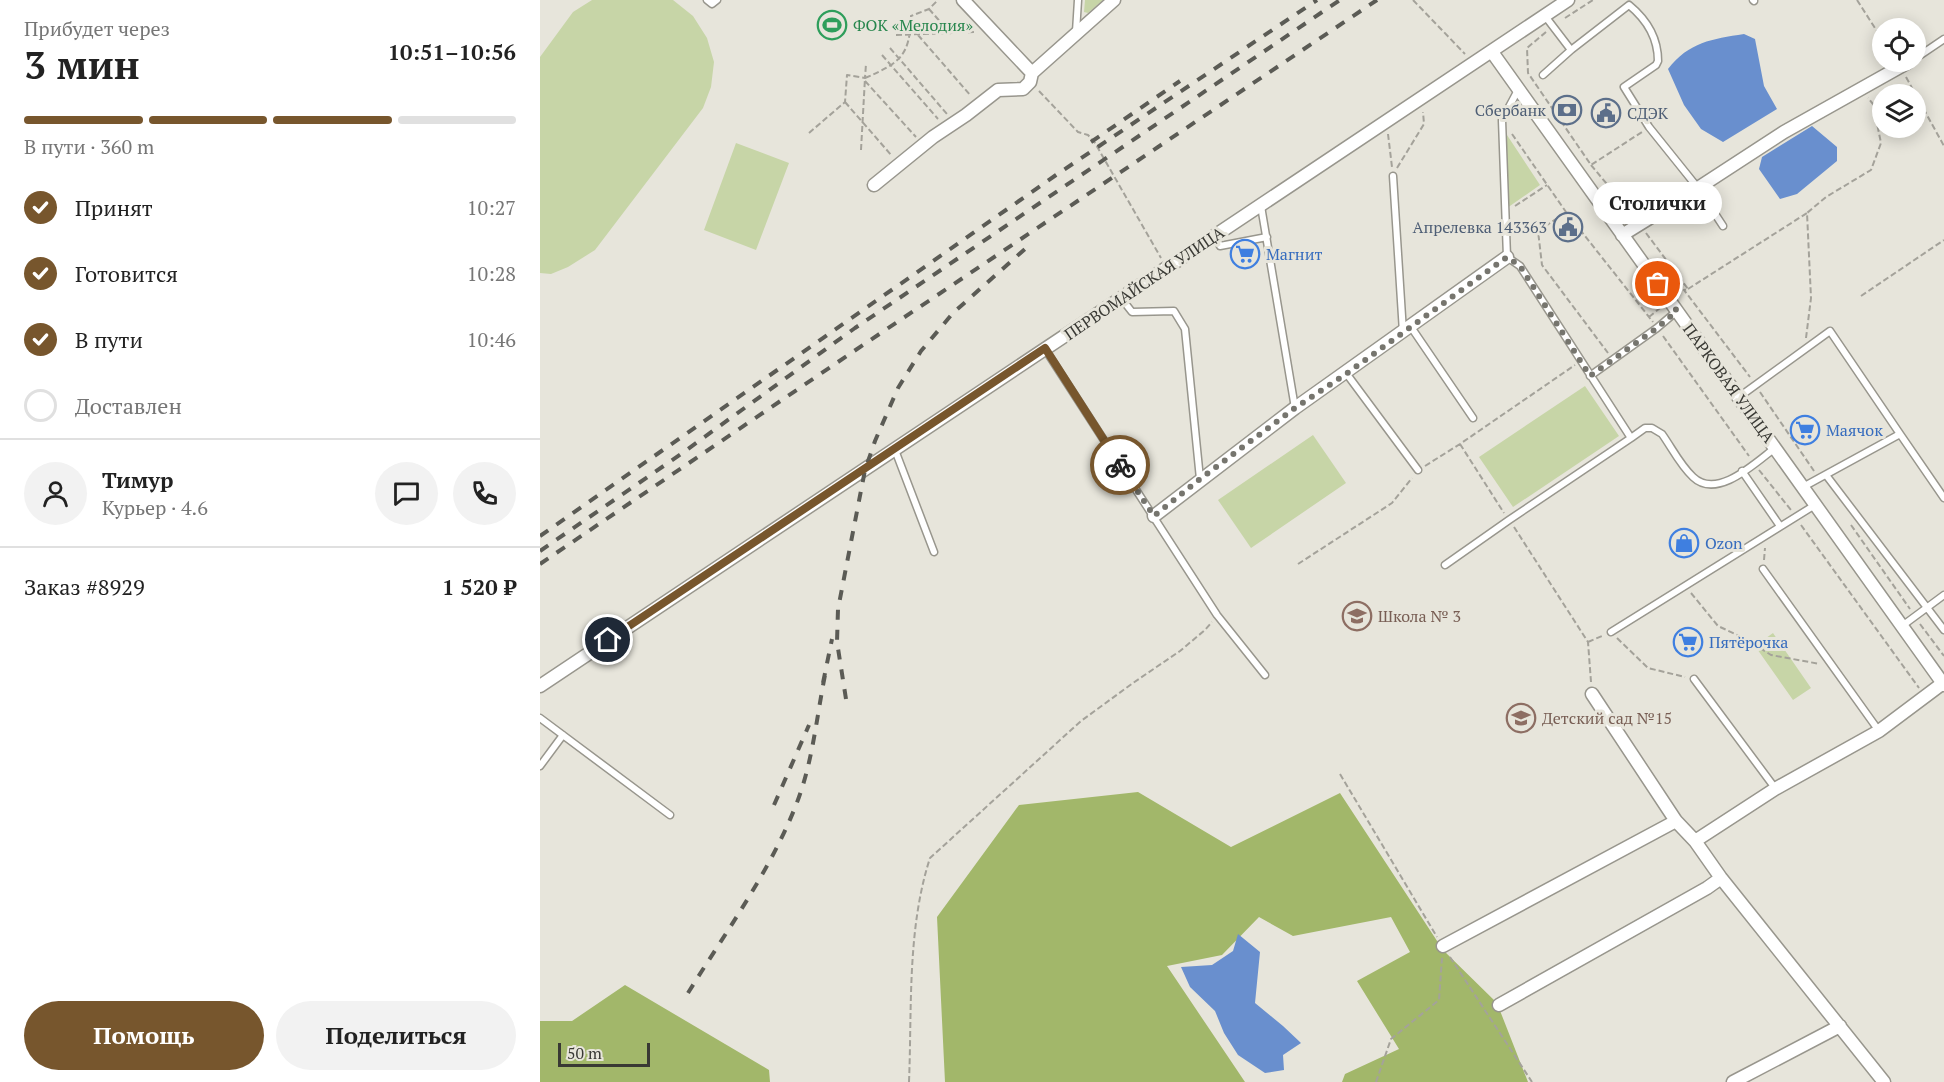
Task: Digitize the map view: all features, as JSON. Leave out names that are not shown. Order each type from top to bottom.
[{"type":"street","points":[[963,0],[1031,77]]},
{"type":"street","points":[[874,185],[998,90],[1023,89],[1031,77],[1114,0]]},
{"type":"street","name":"ПЕРВОМАЙСКАЯ УЛИЦА","points":[[540,686],[1568,0]]},
{"type":"street","name":"ПАРКОВАЯ УЛИЦА","points":[[1492,52],[1943,684]]},
{"type":"street","points":[[1622,235],[1784,132],[1890,72]]},
{"type":"street","points":[[1154,516],[1295,408],[1346,374],[1507,257]]},
{"type":"street","points":[[1695,841],[1775,789],[1879,731],[1943,684]]},
{"type":"street","points":[[1592,694],[1676,821],[1695,841],[1721,878],[1884,1082]]},
{"type":"street","points":[[1443,946],[1676,821]]},
{"type":"street","points":[[1499,1005],[1721,878]]},
{"type":"street","points":[[1733,1082],[1840,1026]]},
{"type":"lane","points":[[707,0],[712,4],[717,0]]},
{"type":"lane","points":[[1076,34],[1078,0]]},
{"type":"lane","points":[[1543,75],[1570,50],[1629,5],[1638,12],[1650,29],[1658,61],[1656,65],[1624,87],[1649,127],[1698,188],[1723,226]]},
{"type":"lane","points":[[1545,15],[1570,50]]},
{"type":"lane","points":[[1926,50],[1944,39]]},
{"type":"lane","points":[[1519,89],[1502,120],[1507,257],[1520,266],[1631,438]]},
{"type":"lane","points":[[1393,176],[1407,330],[1473,418]]},
{"type":"lane","points":[[1261,205],[1295,408]]},
{"type":"lane","points":[[1214,236],[1220,246],[1267,237]]},
{"type":"lane","points":[[1121,298],[1132,312],[1174,311],[1185,329],[1200,479]]},
{"type":"lane","points":[[1590,376],[1677,311]]},
{"type":"lane","points":[[1738,397],[1830,331],[1944,498]]},
{"type":"lane","points":[[1045,348],[1217,615],[1265,675]]},
{"type":"lane","points":[[1346,374],[1418,470]]},
{"type":"lane","points":[[1445,565],[1645,428],[1657,430],[1662,434],[1695,479],[1713,486],[1724,483],[1775,448]]},
{"type":"lane","points":[[1803,487],[1900,434]]},
{"type":"lane","points":[[895,449],[934,552]]},
{"type":"lane","points":[[1742,471],[1780,526]]},
{"type":"lane","points":[[1826,475],[1944,630]]},
{"type":"lane","points":[[1611,632],[1815,504]]},
{"type":"lane","points":[[1763,569],[1879,731]]},
{"type":"lane","points":[[1902,626],[1944,594]]},
{"type":"lane","points":[[1694,679],[1775,789]]},
{"type":"lane","points":[[540,718],[669,815]]},
{"type":"lane","points":[[540,766],[562,735]]},
{"type":"path","points":[[865,80],[892,66],[900,59],[911,35],[911,16],[929,9],[938,0]]},
{"type":"path","points":[[1413,0],[1473,63]]},
{"type":"path","points":[[1593,0],[1553,26],[1527,48],[1528,73],[1592,165],[1649,127]]},
{"type":"path","points":[[1857,0],[1872,23]]},
{"type":"path","points":[[929,9],[951,34]]},
{"type":"path","points":[[896,35],[982,32]]},
{"type":"path","points":[[918,35],[979,105]]},
{"type":"path","points":[[890,48],[951,126]]},
{"type":"path","points":[[882,55],[951,126]]},
{"type":"path","points":[[861,150],[866,64]]},
{"type":"path","points":[[1912,72],[1944,146]]},
{"type":"path","points":[[810,133],[844,102],[847,75],[865,80],[923,146]]},
{"type":"path","points":[[1031,77],[1078,132],[1088,135],[1095,143],[1157,254],[1169,266]]},
{"type":"path","points":[[1688,289],[1870,170],[1881,142],[1873,104],[1860,88]]},
{"type":"path","points":[[1393,176],[1424,124],[1421,98]]},
{"type":"path","points":[[844,102],[899,165]]},
{"type":"path","points":[[1502,120],[1566,212],[1657,328],[1925,697]]},
{"type":"path","points":[[1387,121],[1393,176]]},
{"type":"path","points":[[1505,212],[1547,184]]},
{"type":"path","points":[[1566,212],[1538,231],[1542,265],[1613,360]]},
{"type":"path","points":[[1805,347],[1811,297],[1807,213]]},
{"type":"path","points":[[1861,296],[1944,240]]},
{"type":"path","points":[[1298,564],[1392,503],[1418,470],[1460,444],[1582,360]]},
{"type":"path","points":[[1460,444],[1588,642],[1592,694]]},
{"type":"path","points":[[1763,569],[1766,536]]},
{"type":"path","points":[[1685,586],[1718,626],[1746,639],[1771,655],[1833,666]]},
{"type":"path","points":[[909,1082],[915,925],[921,885],[930,858],[1081,721],[1180,651],[1205,630],[1217,615]]},
{"type":"path","points":[[1588,642],[1611,632],[1648,668],[1694,679]]},
{"type":"path","points":[[1340,774],[1443,946],[1532,1082]]},
{"type":"path","points":[[1376,1082],[1391,1039],[1439,1000],[1443,946]]},
{"type":"green space","points":[[592,0],[673,0],[693,16],[707,38],[714,62],[711,87],[703,108],[595,250],[568,267],[551,274],[540,273],[540,57],[573,12]]},
{"type":"green space","points":[[1085,0],[1103,0],[1088,13],[1084,12]]},
{"type":"green space","points":[[1505,132],[1540,185],[1507,208]]},
{"type":"green space","points":[[736,143],[789,163],[756,250],[704,230]]},
{"type":"green space","points":[[1585,386],[1619,436],[1513,507],[1479,457]]},
{"type":"green space","points":[[1313,435],[1346,483],[1251,548],[1218,500]]},
{"type":"green space","points":[[1773,633],[1811,688],[1793,700],[1755,646]]},
{"type":"green space","points":[[1138,792],[1231,847],[1340,793],[1443,950],[1497,1003],[1528,1082],[1342,1082],[1345,1074],[1399,1049],[1357,981],[1410,952],[1391,917],[1293,936],[1259,917],[1222,955],[1167,966],[1245,1082],[945,1082],[937,917],[1019,805]]},
{"type":"green space","points":[[625,985],[769,1070],[770,1082],[540,1082],[540,1021],[572,1021]]},
{"type":"water","points":[[1744,34],[1755,39],[1764,86],[1777,109],[1723,142],[1701,129],[1684,105],[1668,69],[1693,47],[1711,40]]},
{"type":"water","points":[[1812,126],[1837,147],[1837,161],[1797,194],[1780,199],[1759,169],[1762,157]]},
{"type":"water","points":[[1238,934],[1260,952],[1255,1003],[1301,1043],[1283,1055],[1284,1070],[1265,1073],[1238,1055],[1224,1033],[1215,1011],[1190,987],[1181,967],[1212,965],[1233,951]]},
{"type":"railway","points":[[540,536],[1056,175],[1317,0]]},
{"type":"railway","points":[[540,551],[681,454],[855,328],[1340,0]]},
{"type":"railway","points":[[540,564],[1377,0]]},
{"type":"railway","points":[[1091,142],[1180,81]]},
{"type":"railway","points":[[846,699],[837,642],[838,609],[865,470],[875,441],[898,388],[921,351],[953,313],[1025,249]]},
{"type":"railway","points":[[823,683],[832,639]]},
{"type":"railway","points":[[688,993],[749,897],[789,823],[808,767],[825,675]]},
{"type":"railway","points":[[774,805],[809,725]]},
{"type":"way so far","points":[[1120,465],[1154,516],[1295,408],[1346,374],[1507,257],[1520,266],[1582,360],[1590,376],[1677,311],[1658,284]]},
{"type":"place","name":"ФОК «Мелодия»","points":[[832,25]]},
{"type":"place","name":"Сбербанк","points":[[1567,110]]},
{"type":"place","name":"СДЭК","points":[[1606,113]]},
{"type":"place","name":"Апрелевка 143363","points":[[1568,227]]},
{"type":"place","name":"Магнит","points":[[1245,254]]},
{"type":"place","name":"Столички","points":[[1658,284]]},
{"type":"place","name":"Маячок","points":[[1805,430]]},
{"type":"place","name":"Ozon","points":[[1684,543]]},
{"type":"place","name":"Школа № 3","points":[[1357,616]]},
{"type":"place","name":"Пятёрочка","points":[[1688,642]]},
{"type":"place","name":"Детский сад №15","points":[[1521,718]]},
{"type":"route","points":[[608,640],[1045,348],[1120,465]]}]
